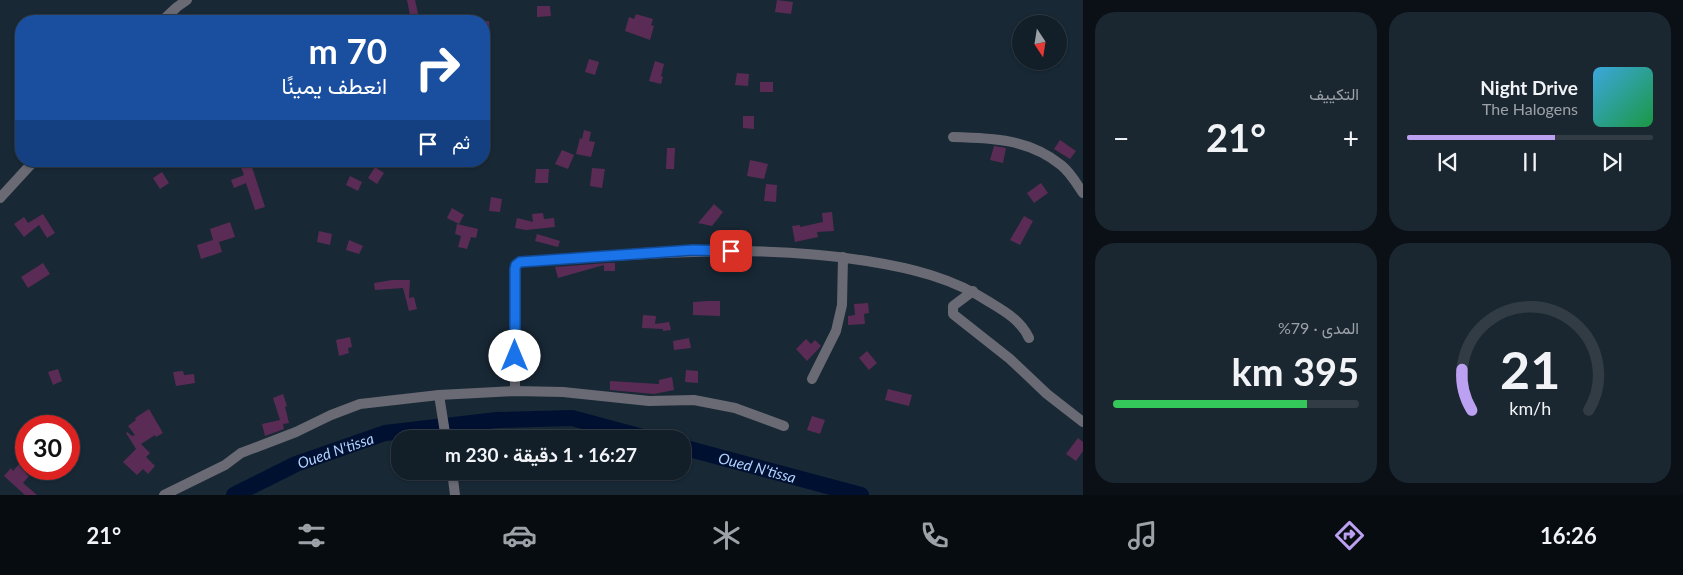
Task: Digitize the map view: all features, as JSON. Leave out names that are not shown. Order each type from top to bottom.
[{"type":"street","points":[[168,15],[187,0]]},
{"type":"street","points":[[953,137],[1004,139],[1034,149],[1063,166],[1083,193]]},
{"type":"street","points":[[0,198],[28,167]]},
{"type":"street","points":[[515,392],[515,269],[516,265],[520,262],[693,250],[769,251],[843,257],[904,267],[973,291],[1018,321],[1029,338]]},
{"type":"street","points":[[812,379],[836,331],[842,305],[843,257]]},
{"type":"street","points":[[973,291],[953,306],[953,314],[1010,358],[1046,394],[1083,422]]},
{"type":"street","points":[[164,495],[225,465],[242,453],[360,404],[439,395],[564,392],[649,401],[694,400],[735,408],[784,426]]},
{"type":"street","points":[[439,395],[445,430]]},
{"type":"street","points":[[454,480],[456,495]]},
{"type":"building","points":[[407,0],[415,0],[418,15],[410,15]]},
{"type":"building","points":[[777,0],[793,2],[791,14],[775,12]]},
{"type":"building","points":[[537,6],[550,6],[551,16],[537,17]]},
{"type":"building","points":[[636,14],[653,19],[651,25],[654,26],[650,40],[625,31],[629,17],[634,19]]},
{"type":"building","points":[[589,59],[599,62],[595,75],[585,72]]},
{"type":"building","points":[[655,61],[664,64],[661,84],[649,81]]},
{"type":"building","points":[[737,73],[749,74],[748,86],[735,85]]},
{"type":"building","points":[[760,82],[773,82],[773,92],[760,92]]},
{"type":"building","points":[[743,116],[754,116],[754,129],[743,128]]},
{"type":"building","points":[[584,130],[591,132],[589,141],[595,142],[591,157],[576,154]]},
{"type":"building","points":[[1060,140],[1076,151],[1070,159],[1054,149]]},
{"type":"building","points":[[994,146],[1006,148],[1003,163],[990,160]]},
{"type":"building","points":[[667,148],[675,148],[674,169],[666,169]]},
{"type":"building","points":[[562,150],[574,155],[568,169],[555,164]]},
{"type":"building","points":[[750,160],[768,164],[764,179],[747,176]]},
{"type":"building","points":[[241,167],[252,167],[265,207],[255,210],[246,183],[234,188],[231,180],[244,175]]},
{"type":"building","points":[[375,167],[384,173],[377,184],[368,178]]},
{"type":"building","points":[[592,168],[605,169],[602,188],[590,186]]},
{"type":"building","points":[[536,169],[549,169],[548,183],[535,183]]},
{"type":"building","points":[[162,172],[169,183],[160,189],[153,178]]},
{"type":"building","points":[[350,176],[362,182],[358,191],[346,185]]},
{"type":"building","points":[[1041,183],[1048,193],[1034,203],[1027,193]]},
{"type":"building","points":[[766,184],[777,185],[776,202],[764,201]]},
{"type":"building","points":[[491,197],[502,199],[500,212],[489,211]]},
{"type":"building","points":[[714,204],[723,212],[712,226],[698,223]]},
{"type":"building","points":[[452,208],[464,215],[459,224],[447,218]]},
{"type":"building","points":[[832,212],[834,231],[817,232],[818,237],[795,242],[792,226],[800,225],[800,227],[823,222],[822,213]]},
{"type":"building","points":[[543,213],[544,219],[554,218],[555,227],[526,230],[515,228],[517,218],[533,222],[532,214]]},
{"type":"building","points":[[43,214],[55,233],[47,238],[39,225],[24,237],[14,224],[24,217],[28,223]]},
{"type":"building","points":[[1024,216],[1033,221],[1020,245],[1010,240]]},
{"type":"building","points":[[230,222],[235,237],[219,242],[222,252],[201,259],[197,245],[213,240],[210,229]]},
{"type":"building","points":[[457,224],[478,229],[476,238],[471,237],[467,249],[458,247],[461,236],[455,234]]},
{"type":"building","points":[[319,231],[332,234],[330,245],[317,242]]},
{"type":"building","points":[[537,234],[560,241],[558,247],[535,241]]},
{"type":"building","points":[[349,240],[363,246],[359,254],[346,250]]},
{"type":"building","points":[[43,263],[50,274],[28,288],[21,277]]},
{"type":"building","points":[[615,263],[615,271],[604,271],[604,265],[558,278],[555,267]]},
{"type":"building","points":[[410,280],[409,298],[414,297],[417,309],[409,311],[403,288],[375,290],[374,283]]},
{"type":"building","points":[[720,301],[720,316],[693,315],[693,302]]},
{"type":"building","points":[[868,303],[869,313],[864,314],[865,324],[848,325],[848,316],[855,315],[854,304]]},
{"type":"building","points":[[643,315],[656,316],[655,324],[669,322],[671,330],[663,331],[663,329],[642,328]]},
{"type":"building","points":[[350,337],[352,347],[348,348],[349,353],[339,356],[336,340]]},
{"type":"building","points":[[689,338],[691,348],[674,350],[673,341]]},
{"type":"building","points":[[806,339],[811,344],[815,340],[821,346],[807,361],[796,349]]},
{"type":"building","points":[[867,351],[877,363],[869,370],[859,358]]},
{"type":"building","points":[[58,369],[62,381],[53,385],[48,372]]},
{"type":"building","points":[[686,370],[698,371],[698,383],[685,382]]},
{"type":"building","points":[[183,371],[184,375],[194,374],[195,383],[176,386],[173,372]]},
{"type":"building","points":[[672,377],[674,390],[654,394],[610,390],[610,381],[659,384],[659,380]]},
{"type":"building","points":[[888,389],[912,395],[909,406],[885,400]]},
{"type":"building","points":[[283,394],[289,423],[283,424],[284,429],[265,436],[262,424],[280,420],[273,398]]},
{"type":"building","points":[[149,409],[163,433],[156,437],[155,435],[141,444],[150,453],[146,457],[155,466],[148,474],[143,469],[137,475],[123,462],[136,449],[126,433],[132,436],[135,435],[128,426],[136,420],[135,418]]},
{"type":"building","points":[[812,416],[825,420],[820,434],[807,430]]},
{"type":"building","points":[[1078,438],[1083,442],[1083,451],[1076,461],[1066,454]]},
{"type":"building","points":[[11,468],[13,471],[15,469],[15,480],[26,480],[23,483],[37,495],[25,495],[4,476]]},
{"type":"waterway","name":"Oued N'tissa","points":[[411,430],[497,420],[572,418],[617,430]]},
{"type":"waterway","name":"Oued N'tissa","points":[[234,495],[296,464],[391,432]]},
{"type":"waterway","name":"Oued N'tissa","points":[[691,449],[861,495]]},
{"type":"route","points":[[515,356],[515,269],[516,265],[520,262],[693,250],[731,251]]}]
